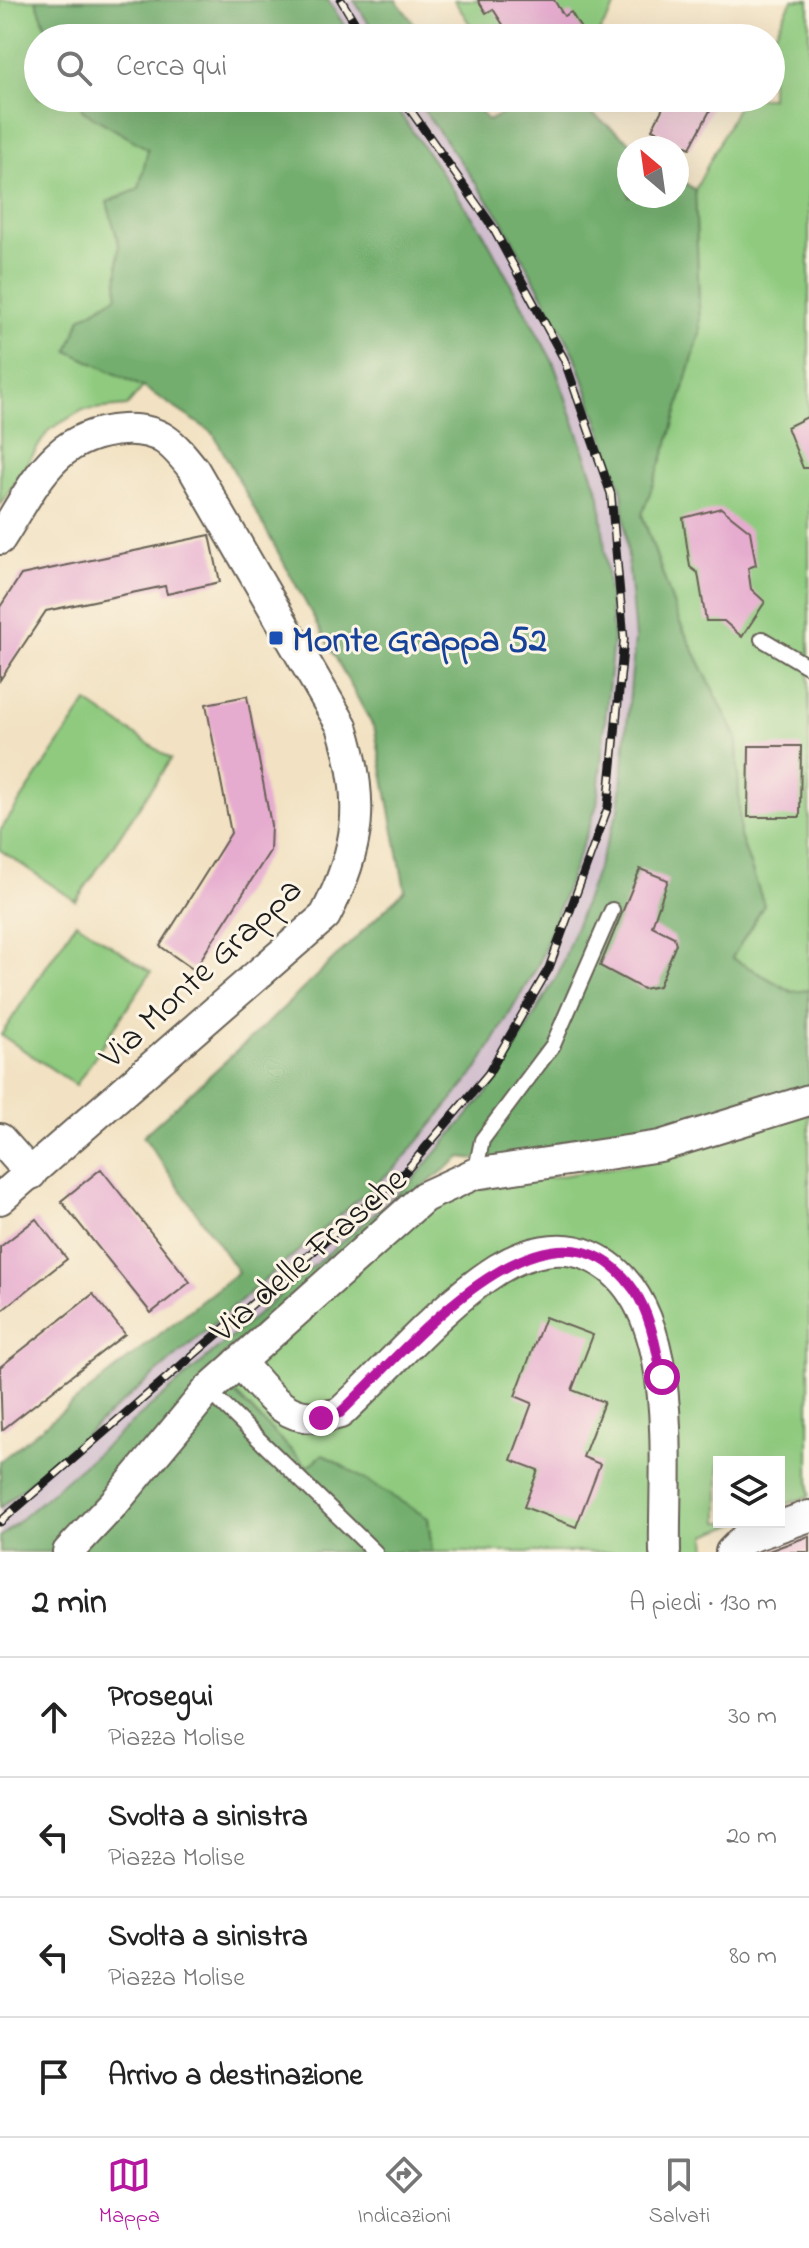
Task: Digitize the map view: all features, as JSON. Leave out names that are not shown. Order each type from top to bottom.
[{"type":"street","name":"Via Monte Grappa","points":[[0,539],[46,468],[71,442],[103,431],[139,429],[172,441],[194,470],[342,726],[359,802],[354,845],[343,881],[325,916],[0,1199]]},
{"type":"street","name":"Via delle Frasche","points":[[68,1552],[116,1501],[208,1390],[424,1197],[474,1174],[660,1146],[809,1100]]},
{"type":"street","points":[[0,1139],[31,1174]]},
{"type":"street","points":[[239,1362],[278,1404],[300,1418],[321,1418],[340,1413],[460,1299],[499,1268],[541,1250],[576,1250],[611,1265],[634,1290],[651,1326],[662,1377],[665,1552]]},
{"type":"street","points":[[731,1552],[744,1539],[809,1516]]},
{"type":"lane","points":[[762,639],[809,667]]},
{"type":"lane","points":[[474,1174],[482,1140],[553,1045],[612,910]]},
{"type":"lane","points":[[208,1390],[375,1552]]},
{"type":"shaded area","points":[[328,0],[354,0],[369,24],[343,24]]},
{"type":"shaded area","points":[[399,112],[425,112],[502,220],[575,355],[622,491],[635,639],[619,809],[559,972],[497,1081],[413,1180],[0,1537],[0,1508],[397,1165],[435,1121],[600,496],[554,364],[483,232]]},
{"type":"green space","points":[[0,0],[36,0],[45,24],[24,24],[24,112],[86,112],[148,149],[139,189],[107,202],[119,244],[117,296],[81,318],[69,350],[143,387],[127,406],[83,410],[49,430],[0,505]]},
{"type":"green space","points":[[36,0],[328,0],[343,24],[45,24]]},
{"type":"green space","points":[[354,0],[396,0],[414,24],[369,24]]},
{"type":"green space","points":[[454,0],[619,0],[604,24],[470,24]]},
{"type":"green space","points":[[792,0],[809,0],[809,990],[793,992],[732,958],[764,905],[740,836],[737,738],[679,621],[642,514],[668,443],[700,333],[695,190],[735,112],[785,112],[785,24],[780,24]]},
{"type":"green space","points":[[85,112],[399,112],[483,232],[554,364],[600,496],[613,639],[597,805],[539,963],[478,1068],[398,1165],[0,1508],[0,1461],[238,1272],[143,1136],[274,1017],[405,890],[375,730],[213,433],[143,387],[68,351],[81,318],[117,296],[119,244],[107,202],[139,189],[148,149]]},
{"type":"green space","points":[[425,112],[481,112],[488,121],[505,112],[590,112],[622,136],[617,136],[617,208],[689,208],[689,186],[695,190],[700,333],[668,443],[642,515],[679,621],[737,738],[740,836],[764,905],[732,958],[792,992],[809,990],[809,1088],[671,1130],[510,1164],[461,1157],[355,1240],[220,1358],[226,1385],[308,1467],[323,1454],[428,1518],[432,1552],[0,1552],[0,1537],[413,1180],[497,1081],[559,972],[619,809],[635,639],[622,491],[575,355],[502,220]]},
{"type":"green space","points":[[87,702],[171,759],[76,901],[0,850],[0,831]]},
{"type":"green space","points":[[76,922],[151,972],[76,1085],[1,1035]]},
{"type":"green space","points":[[809,1111],[809,1496],[785,1505],[785,1456],[713,1456],[713,1528],[724,1528],[706,1535],[707,1552],[432,1552],[428,1518],[308,1468],[226,1384],[427,1207],[453,1193],[641,1163]]},
{"type":"building","points":[[478,0],[554,0],[564,16],[571,12],[578,24],[503,24],[493,9],[486,13]]},
{"type":"building","points":[[661,112],[709,112],[690,148],[689,136],[666,136],[652,129]]},
{"type":"building","points":[[809,416],[809,468],[803,468],[787,427]]},
{"type":"building","points":[[721,508],[750,531],[756,565],[748,568],[751,589],[765,602],[742,637],[724,621],[706,621],[698,573],[690,567],[683,518]]},
{"type":"building","points":[[210,535],[220,582],[167,594],[165,586],[46,611],[0,680],[0,607],[21,575]]},
{"type":"building","points":[[247,696],[271,825],[270,851],[194,970],[160,946],[231,833],[206,704]]},
{"type":"building","points":[[749,746],[801,746],[800,817],[748,817]]},
{"type":"building","points":[[640,869],[668,880],[652,926],[674,937],[676,944],[659,986],[643,989],[600,966]]},
{"type":"building","points":[[101,1169],[190,1282],[151,1313],[61,1201]]},
{"type":"building","points":[[36,1219],[67,1259],[0,1312],[0,1247]]},
{"type":"building","points":[[93,1294],[125,1334],[2,1430],[0,1367]]},
{"type":"building","points":[[545,1317],[593,1335],[572,1390],[604,1402],[583,1457],[600,1464],[576,1527],[524,1507],[538,1470],[511,1460],[532,1403],[515,1396]]},
{"type":"building","points":[[809,1536],[809,1552],[766,1552]]},
{"type":"railway","points":[[341,0],[356,24]]},
{"type":"railway","points":[[0,1522],[405,1172],[488,1074],[549,968],[608,807],[624,639],[611,494],[564,359],[492,226],[412,112]]},
{"type":"place","name":"Monte Grappa 52","points":[[276,638]]},
{"type":"route","points":[[321,1418],[340,1413],[460,1299],[499,1268],[541,1250],[576,1250],[611,1265],[634,1290],[651,1326],[662,1377]]}]
